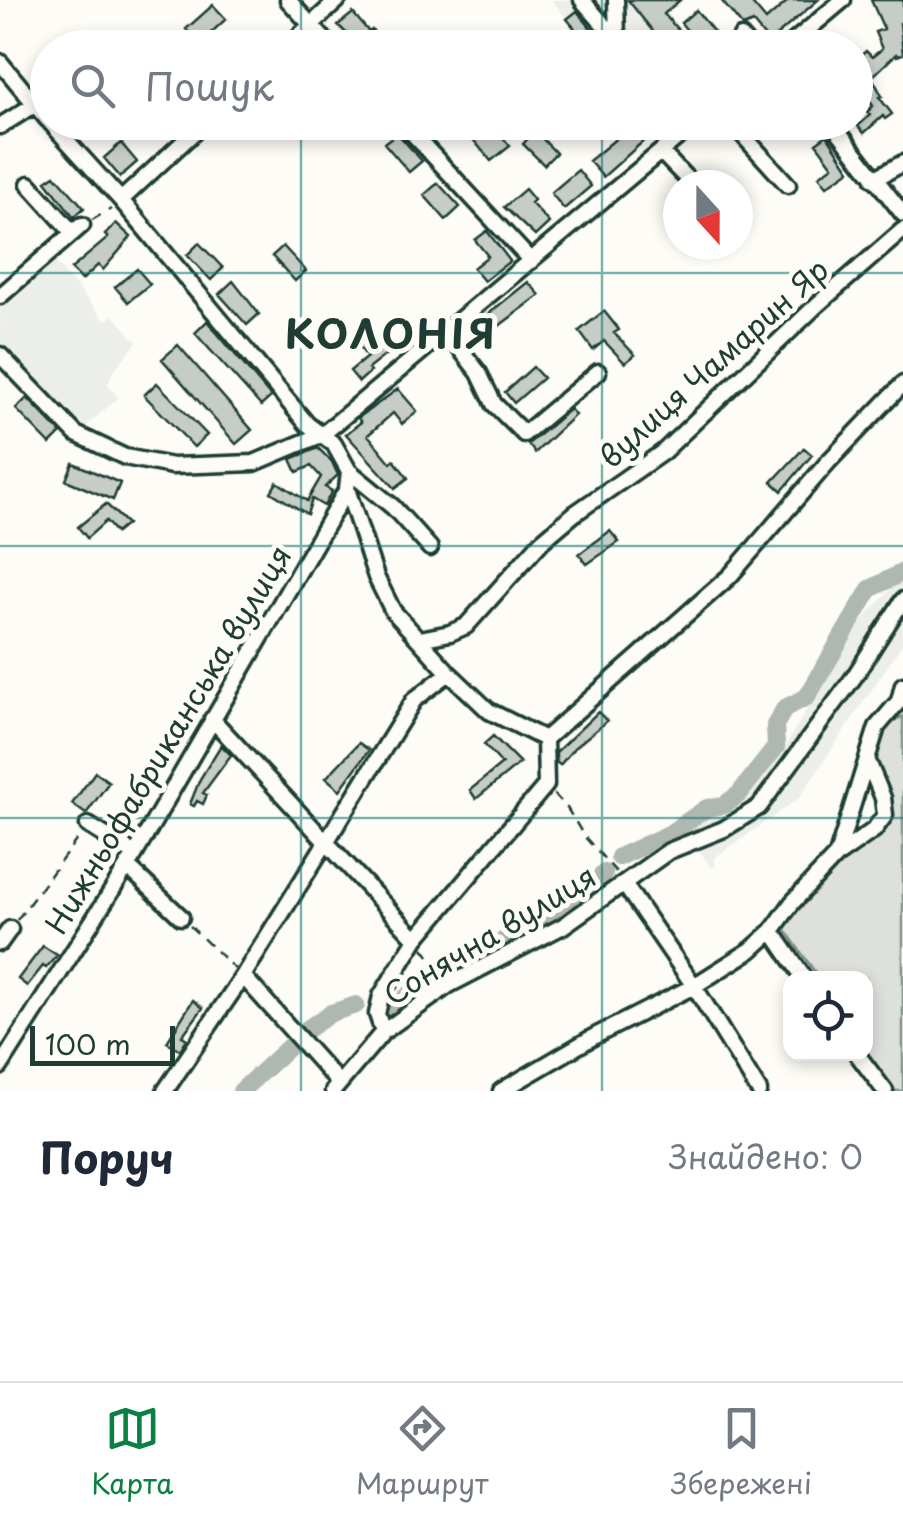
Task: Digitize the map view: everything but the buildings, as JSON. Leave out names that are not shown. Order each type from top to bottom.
[{"type":"street","points":[[288,0],[316,30]]},
{"type":"street","points":[[306,30],[338,0]]},
{"type":"street","points":[[582,0],[608,30]]},
{"type":"street","points":[[616,0],[619,30]]},
{"type":"street","points":[[807,30],[842,0]]},
{"type":"street","points":[[0,62],[30,100]]},
{"type":"street","points":[[0,126],[30,107]]},
{"type":"street","points":[[66,140],[307,424],[334,444],[349,470],[392,507],[430,548]]},
{"type":"street","points":[[121,200],[186,140]]},
{"type":"street","points":[[419,140],[530,261]]},
{"type":"street","points":[[0,355],[76,434],[104,449],[172,466],[254,463],[323,434],[674,140]]},
{"type":"street","points":[[747,140],[788,185]]},
{"type":"street","points":[[845,140],[903,214]]},
{"type":"street","points":[[661,152],[679,170]]},
{"type":"street","points":[[874,179],[903,164]]},
{"type":"street","points":[[0,296],[77,229],[30,184]]},
{"type":"street","name":"вулиця Чамарин Яр","points":[[420,639],[466,626],[542,541],[663,452],[818,304],[903,230]]},
{"type":"street","points":[[446,331],[479,373],[494,404],[524,434],[598,372]]},
{"type":"street","points":[[546,785],[545,739],[730,576],[829,460],[903,384]]},
{"type":"street","points":[[349,470],[348,489],[376,577],[393,611],[489,711],[545,739]]},
{"type":"street","name":"Нижньофабриканська вулиця","points":[[0,1067],[131,860],[348,489]]},
{"type":"street","name":"Сонячна вулиця","points":[[336,1087],[383,1032],[449,985],[563,926],[668,851],[724,828],[759,807],[854,677],[903,600]]},
{"type":"street","points":[[166,1091],[244,976],[414,700],[449,673]]},
{"type":"street","points":[[901,693],[903,719]]},
{"type":"street","points":[[837,855],[877,727],[901,693]]},
{"type":"street","points":[[212,719],[416,939]]},
{"type":"street","points":[[501,1091],[752,950],[837,855],[868,836],[884,815],[868,759]]},
{"type":"street","name":"Сонячна вулиця","points":[[383,1032],[377,1014],[381,996],[416,939],[546,785]]},
{"type":"street","points":[[88,824],[131,860],[181,918]]},
{"type":"street","points":[[624,884],[759,1091]]},
{"type":"street","points":[[0,943],[10,929]]},
{"type":"street","points":[[772,931],[799,971]]},
{"type":"street","points":[[244,976],[336,1087]]},
{"type":"street","points":[[863,1061],[885,1091]]},
{"type":"path","points":[[77,229],[107,212]]},
{"type":"path","points":[[546,785],[624,884]]},
{"type":"path","points":[[10,929],[88,824]]},
{"type":"path","points":[[181,918],[244,976]]},
{"type":"path","points":[[416,939],[443,975]]},
{"type":"shaded area","points":[[552,0],[683,0],[668,13],[680,30],[576,30]]},
{"type":"shaded area","points":[[54,261],[105,320],[113,315],[137,342],[113,371],[108,384],[118,398],[78,433],[0,346],[0,307]]},
{"type":"shaded area","points":[[903,575],[903,643],[799,798],[713,859],[716,865],[711,868],[685,828],[742,798],[781,753],[855,629]]},
{"type":"shaded area","points":[[903,716],[903,1091],[889,1091],[870,1061],[873,1061],[873,971],[814,971],[782,925],[801,897],[884,821],[870,760],[879,731]]},
{"type":"waterway","points":[[619,857],[739,794],[776,747],[775,725],[785,708],[807,697],[870,589],[903,572]]},
{"type":"waterway","points":[[395,1008],[434,971],[453,971],[482,958],[508,937],[569,911],[604,873]]},
{"type":"waterway","points":[[303,1032],[331,1013],[356,1005]]},
{"type":"waterway","points":[[241,1091],[293,1043]]},
{"type":"district","name":"КОЛОНІЯ","points":[[391,332]]}]
